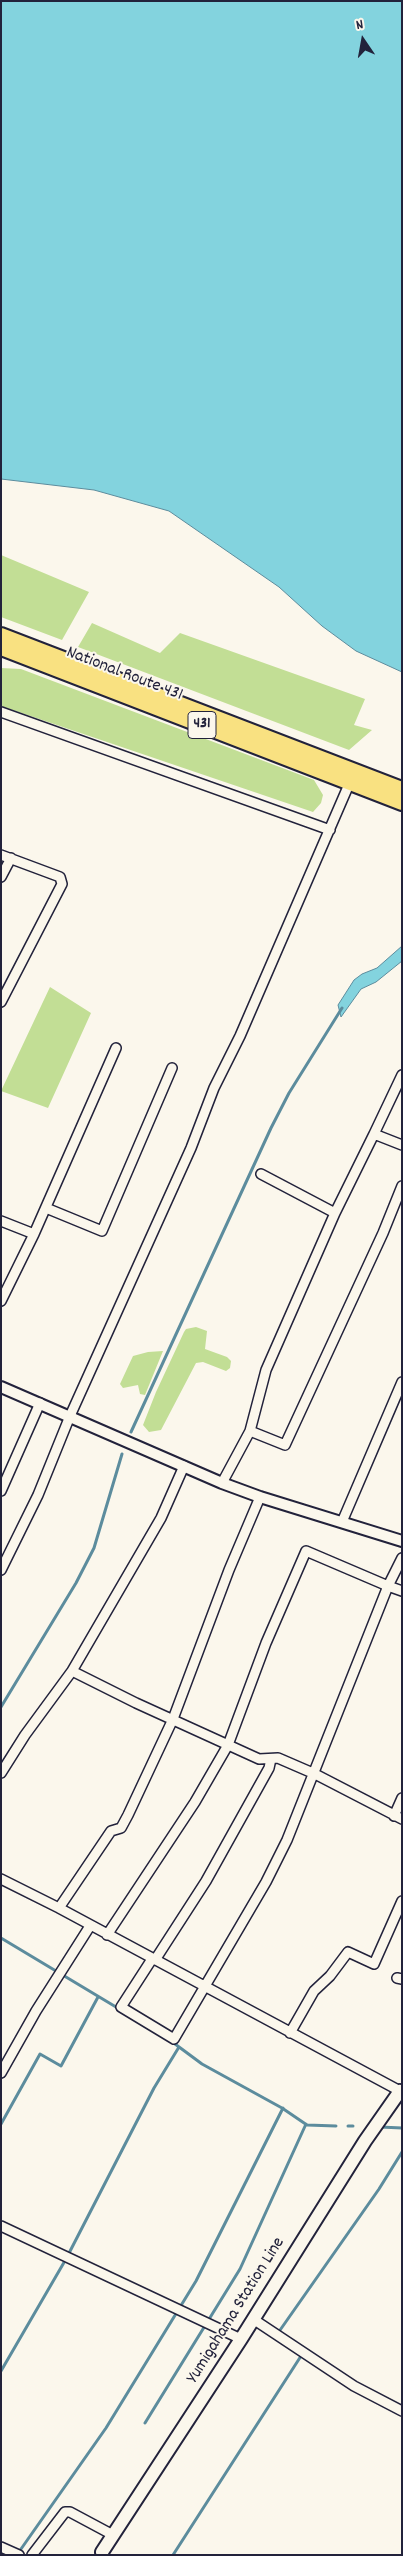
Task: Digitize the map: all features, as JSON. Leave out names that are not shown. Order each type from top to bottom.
[{"type":"highway","name":"National Route 431","points":[[1,635],[402,789]]},
{"type":"highway","name":"National Route 431","points":[[1,648],[402,803]]},
{"type":"main road","name":"Yumigahama Station Line","points":[[105,2553],[113,2535],[241,2340],[319,2212],[401,2091]]},
{"type":"street","points":[[1,712],[330,830]]},
{"type":"street","points":[[1,1570],[38,1495],[70,1416],[350,782]]},
{"type":"street","points":[[1,855],[60,877],[62,884],[1,1002]]},
{"type":"street","points":[[1,876],[11,858]]},
{"type":"street","points":[[1,1301],[46,1208],[116,1048]]},
{"type":"street","points":[[46,1208],[102,1231],[172,1068]]},
{"type":"street","points":[[222,1482],[250,1431],[266,1370],[335,1213],[402,1075]]},
{"type":"street","points":[[374,1134],[402,1144]]},
{"type":"street","points":[[261,1174],[335,1213]]},
{"type":"street","points":[[250,1431],[285,1445],[383,1233],[402,1186]]},
{"type":"street","points":[[1,1221],[34,1234]]},
{"type":"street","points":[[342,1522],[402,1382]]},
{"type":"street","points":[[1,1387],[260,1497],[402,1541]]},
{"type":"street","points":[[1,1491],[40,1403]]},
{"type":"street","points":[[1,1773],[25,1735],[72,1671],[161,1518],[184,1466]]},
{"type":"street","points":[[59,1908],[111,1831],[121,1828],[173,1719],[229,1570],[260,1497]]},
{"type":"street","points":[[107,1935],[195,1802],[228,1745],[266,1643],[306,1551],[402,1592]]},
{"type":"street","points":[[271,1759],[269,1768],[206,1881],[121,2007],[174,2040],[266,1882],[287,1840],[315,1774],[388,1586],[402,1558]]},
{"type":"street","points":[[72,1671],[258,1759],[278,1758],[315,1774],[398,1817],[402,1798]]},
{"type":"street","points":[[1,1879],[59,1908],[401,2091]]},
{"type":"street","points":[[290,2033],[314,1991],[330,1976],[348,1952],[374,1964],[402,1902]]},
{"type":"street","points":[[1,2073],[48,1990],[90,1926]]},
{"type":"street","points":[[1,2226],[241,2340]]},
{"type":"street","points":[[253,2319],[354,2386],[402,2410]]},
{"type":"street","points":[[32,2555],[65,2512],[70,2512],[113,2535]]},
{"type":"street","points":[[1,2547],[19,2555]]},
{"type":"green space","points":[[1,555],[89,592],[62,640],[1,617]]},
{"type":"green space","points":[[92,623],[160,653],[180,633],[365,699],[354,725],[372,730],[349,750],[78,647]]},
{"type":"green space","points":[[1,668],[21,669],[314,780],[323,795],[321,803],[313,812],[1,706]]},
{"type":"green space","points":[[50,987],[91,1013],[48,1108],[1,1091]]},
{"type":"green space","points":[[196,1327],[207,1331],[205,1349],[227,1357],[231,1361],[230,1368],[226,1371],[203,1362],[196,1363],[161,1430],[149,1432],[143,1425],[156,1392],[184,1332],[186,1329]]},
{"type":"green space","points":[[163,1351],[145,1395],[140,1394],[138,1385],[123,1388],[120,1384],[133,1356]]},
{"type":"water","points":[[1,1],[402,1],[402,672],[356,651],[322,626],[279,587],[169,511],[94,490],[1,479]]},
{"type":"water","points":[[402,946],[402,961],[376,982],[361,989],[341,1017],[338,1005],[354,980],[362,974],[377,968]]},
{"type":"waterway","points":[[131,1432],[271,1128],[289,1093],[342,1008]]},
{"type":"waterway","points":[[1,1707],[76,1583],[94,1548],[122,1454]]},
{"type":"waterway","points":[[1,1938],[121,2010]]},
{"type":"waterway","points":[[1,2124],[40,2054],[61,2066],[98,1997]]},
{"type":"waterway","points":[[171,2041],[202,2064],[282,2108],[307,2125],[336,2126]]},
{"type":"waterway","points":[[1,2371],[66,2259],[154,2088],[179,2047]]},
{"type":"waterway","points":[[21,2549],[106,2428],[196,2281],[283,2108]]},
{"type":"waterway","points":[[145,2423],[240,2269],[306,2124]]},
{"type":"waterway","points":[[348,2126],[353,2126]]},
{"type":"waterway","points":[[380,2127],[402,2128]]},
{"type":"waterway","points":[[278,2333],[379,2189],[402,2152]]},
{"type":"waterway","points":[[173,2555],[301,2356]]}]
